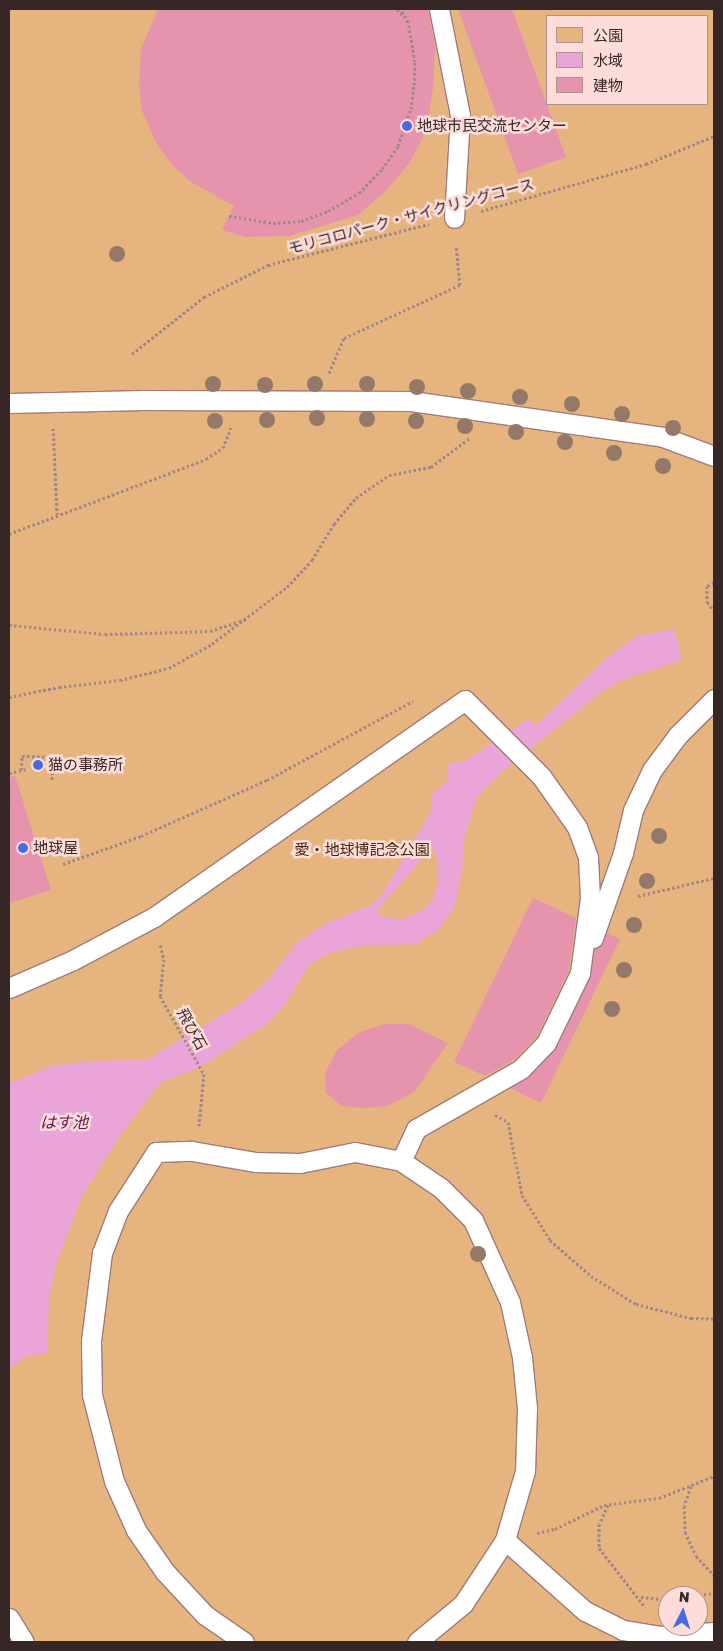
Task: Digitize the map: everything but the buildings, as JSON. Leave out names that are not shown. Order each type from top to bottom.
[{"type":"lane","points":[[439,9],[460,115],[454,218]]},
{"type":"lane","points":[[9,403],[237,400],[412,401],[663,437],[714,456]]},
{"type":"lane","points":[[401,1161],[416,1129],[522,1069],[546,1042],[580,973],[623,853],[633,810],[652,770],[678,735],[714,698]]},
{"type":"lane","points":[[9,988],[74,960],[154,917],[465,700],[494,728],[561,800],[577,827],[588,857],[590,898],[580,973]]},
{"type":"lane","points":[[244,1642],[199,1608],[165,1572],[136,1530],[114,1481],[92,1395],[91,1341],[95,1297],[102,1254],[118,1211],[156,1152],[192,1151],[256,1162],[300,1164],[356,1152],[401,1161],[441,1188],[474,1220],[510,1302],[522,1357],[527,1408],[525,1471],[505,1540],[462,1604],[417,1642]]},
{"type":"lane","points":[[505,1540],[585,1611],[623,1630],[658,1636]]},
{"type":"lane","points":[[9,1618],[24,1642]]},
{"type":"path","points":[[397,9],[408,22]]},
{"type":"path","points":[[229,216],[273,223],[300,221],[328,211],[359,193],[382,168],[398,146],[411,109],[415,62],[408,22],[402,9]]},
{"type":"path","name":"モリコロパーク・サイクリングコース","points":[[132,354],[204,297],[268,265],[364,238],[454,218],[646,164],[714,136]]},
{"type":"path","points":[[323,401],[330,372],[344,338],[460,285],[458,271]]},
{"type":"path","points":[[9,534],[57,514],[206,460],[223,448],[237,400]]},
{"type":"path","points":[[52,402],[57,514]]},
{"type":"path","points":[[9,698],[59,687],[120,680],[169,668],[250,618],[287,587],[312,560],[334,524],[356,498],[389,476],[431,467],[461,447],[487,412]]},
{"type":"path","points":[[714,582],[707,586],[707,602],[714,611]]},
{"type":"path","points":[[9,625],[105,634],[210,630],[250,618]]},
{"type":"path","points":[[63,864],[141,836],[267,780],[419,699]]},
{"type":"path","points":[[9,773],[24,770],[22,756],[53,757],[52,781]]},
{"type":"path","points":[[9,785],[9,802]]},
{"type":"path","points":[[604,907],[659,888],[714,878]]},
{"type":"path","name":"飛び石","points":[[154,917],[164,959],[160,996],[204,1074],[200,1124],[192,1151]]},
{"type":"path","points":[[466,1100],[508,1122],[522,1195],[550,1240],[591,1276],[636,1304],[691,1318],[714,1319]]},
{"type":"path","points":[[505,1540],[555,1529],[609,1504],[659,1498],[714,1476]]},
{"type":"path","points":[[691,1486],[684,1506],[685,1532],[696,1556],[714,1575]]},
{"type":"path","points":[[609,1504],[599,1524],[599,1548],[624,1582],[640,1597],[658,1632]]},
{"type":"path","points":[[640,1597],[658,1599]]},
{"type":"green space","name":"愛・地球博記念公園","points":[[9,9],[714,9],[714,1642],[9,1642]]},
{"type":"water","name":"はす池","points":[[674,629],[682,660],[627,678],[604,690],[499,774],[477,797],[464,839],[462,870],[455,905],[439,929],[416,944],[360,946],[336,951],[319,958],[308,966],[284,1006],[268,1023],[202,1066],[160,1083],[119,1137],[82,1196],[56,1264],[49,1299],[47,1353],[27,1356],[9,1369],[9,1083],[52,1066],[89,1061],[146,1060],[241,1003],[268,980],[298,941],[325,924],[371,905],[383,893],[431,811],[432,794],[448,780],[448,764],[466,760],[528,719],[537,725],[605,659],[637,636]],"holes":[[[431,848],[435,851],[438,883],[432,900],[421,911],[400,920],[379,915],[377,911]]]},
{"type":"place","name":"地球市民交流センター","points":[[407,126]]},
{"type":"place","name":"猫の事務所","points":[[38,765]]},
{"type":"place","name":"地球屋","points":[[23,848]]}]
